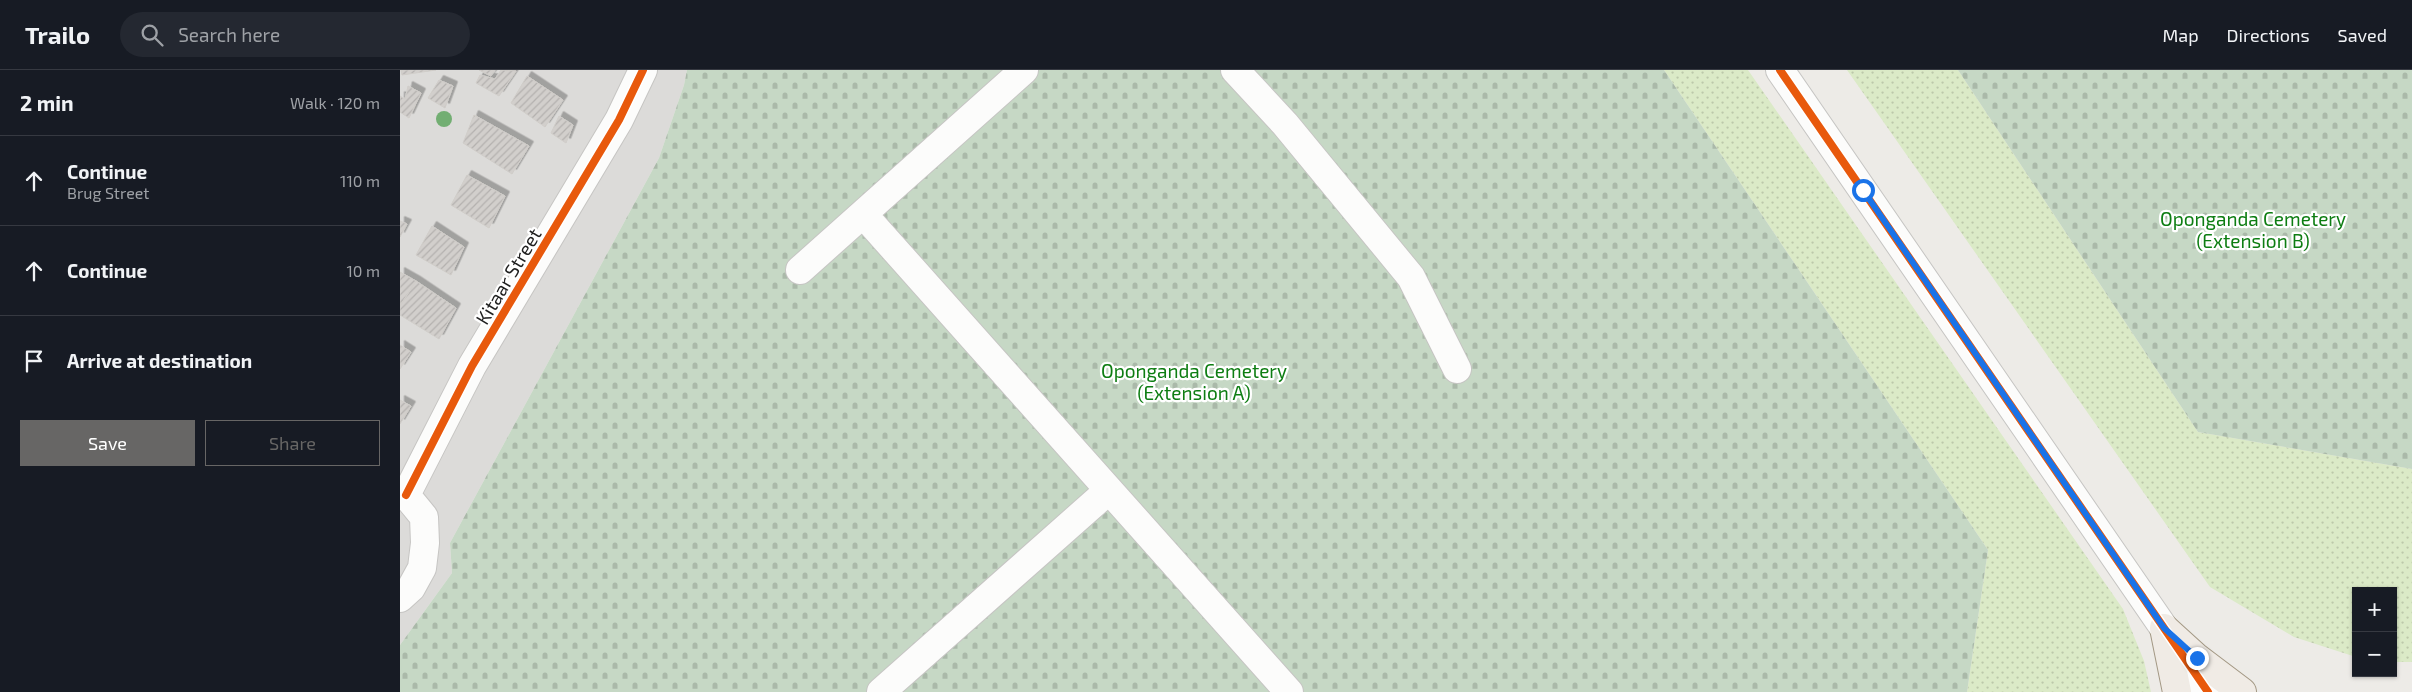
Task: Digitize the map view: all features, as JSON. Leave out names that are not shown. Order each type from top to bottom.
[{"type":"main road","points":[[2164,628],[2178,692]]},
{"type":"main road","points":[[2164,628],[2197,658],[2242,692]]},
{"type":"street","name":"Kitaar Street","points":[[400,598],[411,588],[422,568],[425,543],[424,517],[403,495],[472,366],[615,128],[643,70]]},
{"type":"street","points":[[800,270],[1024,70]]},
{"type":"street","points":[[1234,70],[1285,124],[1412,276],[1457,369]]},
{"type":"street","points":[[1780,70],[2208,692]]},
{"type":"street","points":[[863,214],[1289,692]]},
{"type":"street","points":[[881,692],[1109,490]]},
{"type":"shaded area","points":[[400,70],[687,70],[684,85],[659,158],[450,543],[452,573],[400,645]]},
{"type":"green space","name":"Oponganda Cemetery (Extension A)","points":[[687,70],[1664,70],[1988,550],[1967,692],[400,692],[400,645],[452,573],[450,543],[659,158],[684,85]]},
{"type":"green space","points":[[1664,70],[1748,70],[2123,609],[2144,661],[2151,692],[1967,692],[1988,550]]},
{"type":"green space","points":[[1847,70],[1958,70],[2198,432],[2412,469],[2412,662],[2397,662],[2397,587],[2352,587],[2352,656],[2294,637],[2210,587]]},
{"type":"green space","name":"Oponganda Cemetery (Extension B)","points":[[1958,70],[2412,70],[2412,469],[2198,432]]},
{"type":"building","points":[[401,70],[436,70],[402,75]]},
{"type":"building","points":[[479,70],[495,70],[491,76]]},
{"type":"building","points":[[501,70],[516,71],[499,96],[476,83],[480,75],[495,79]]},
{"type":"building","points":[[527,76],[563,100],[545,127],[511,103]]},
{"type":"building","points":[[439,80],[453,86],[445,108],[428,98]]},
{"type":"building","points":[[408,86],[421,93],[409,118],[400,112],[400,96],[405,99]]},
{"type":"building","points":[[474,115],[529,146],[512,174],[463,143]]},
{"type":"building","points":[[559,116],[573,125],[566,143],[551,133]]},
{"type":"building","points":[[467,175],[505,196],[489,228],[451,205]]},
{"type":"building","points":[[400,221],[407,224],[400,237]]},
{"type":"building","points":[[432,226],[464,247],[451,275],[416,255]]},
{"type":"building","points":[[400,272],[416,281],[400,306]]},
{"type":"building","points":[[416,281],[456,308],[439,339],[400,315],[400,306]]},
{"type":"building","points":[[400,345],[411,352],[400,369]]},
{"type":"building","points":[[400,400],[411,406],[400,424]]},
{"type":"cycle path","points":[[406,495],[472,366],[619,120],[643,70]]},
{"type":"cycle path","points":[[1780,70],[2208,692]]},
{"type":"route","points":[[1863,190],[2164,628],[2197,658]]}]
